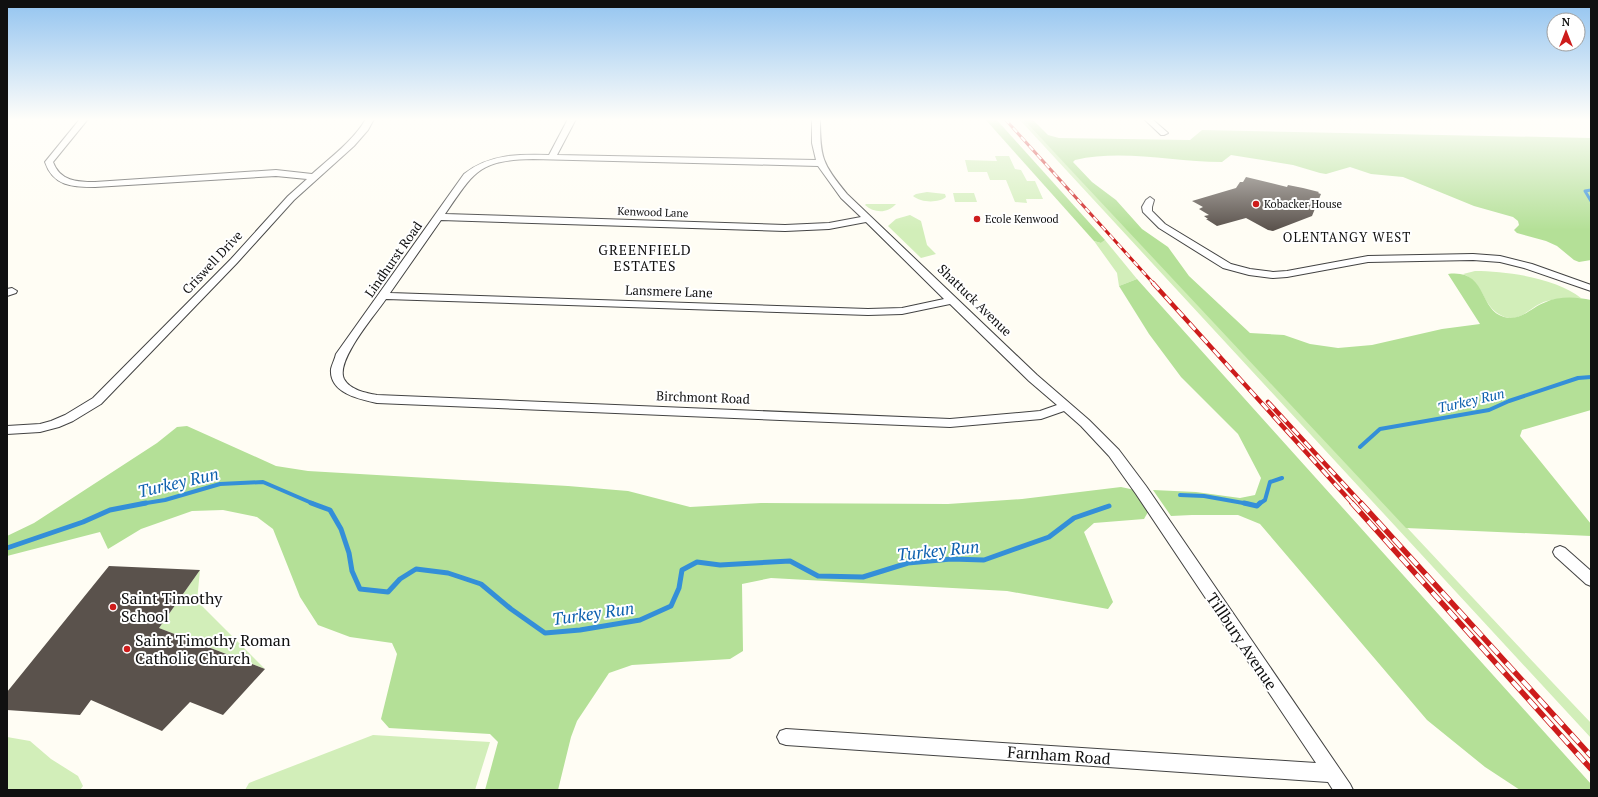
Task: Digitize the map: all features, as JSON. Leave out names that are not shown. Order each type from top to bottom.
[{"type":"street","points":[[54,156],[49,162],[50,170],[56,177],[69,182],[91,185],[276,173],[315,176]]},
{"type":"street","name":"Criswell Drive","points":[[7,430],[40,428],[69,418],[97,401],[234,260],[286,203],[337,156]]},
{"type":"street","name":"Shattuck Avenue","points":[[818,156],[819,163],[844,196],[1033,378],[1085,423],[1114,453],[1141,490]]},
{"type":"street","name":"Lindhurst Road","points":[[341,385],[337,370],[342,354],[437,217],[467,176],[474,169],[492,162],[512,157],[819,163]]},
{"type":"street","points":[[1150,200],[1148,212],[1162,226],[1226,266],[1249,272],[1273,275],[1368,260],[1473,257],[1500,259],[1528,266],[1591,288]]},
{"type":"street","name":"Kenwood Lane","points":[[437,217],[785,228],[829,226],[867,219]]},
{"type":"street","name":"Lansmere Lane","points":[[383,296],[868,312],[902,311],[952,300]]},
{"type":"street","name":"Birchmont Road","points":[[341,385],[356,395],[377,399],[950,422],[1041,415],[1066,406]]},
{"type":"street","name":"Tillbury Avenue","points":[[1141,490],[1344,790]]},
{"type":"street","points":[[1560,552],[1591,580]]},
{"type":"street","name":"Farnham Road","points":[[786,737],[1332,773]]},
{"type":"green space","points":[[995,156],[1009,156],[1015,169],[1021,170],[1027,181],[1035,181],[1043,199],[1026,199],[1027,203],[1015,202],[1006,180],[990,180],[987,172],[968,172],[965,160],[997,161]]},
{"type":"green space","points":[[1018,156],[1030,156],[1105,240],[1101,243],[1094,241]]},
{"type":"green space","points":[[1053,156],[1058,156],[1591,723],[1591,738]]},
{"type":"green space","points":[[1058,156],[1108,156],[1075,160],[1073,162],[1092,182],[1116,200],[1142,229],[1168,247],[1189,276],[1250,333],[1284,335],[1310,344],[1338,348],[1372,345],[1442,329],[1480,324],[1448,274],[1461,274],[1470,278],[1481,291],[1490,307],[1496,313],[1504,317],[1510,318],[1521,316],[1551,300],[1562,298],[1580,298],[1591,300],[1591,410],[1522,430],[1520,436],[1591,524],[1591,536],[1406,528]]},
{"type":"green space","points":[[1133,156],[1229,156],[1222,162]]},
{"type":"green space","points":[[1238,156],[1591,156],[1591,260],[1579,262],[1574,260],[1557,246],[1546,241],[1517,233],[1514,230],[1519,225],[1518,221],[1513,217],[1474,206],[1403,177],[1371,174],[1350,167],[1326,174],[1293,165]]},
{"type":"green space","points":[[927,192],[945,194],[946,197],[935,201],[925,201],[913,196]]},
{"type":"green space","points":[[953,193],[974,193],[977,202],[955,202]]},
{"type":"green space","points":[[896,204],[889,210],[876,211],[869,208],[865,205]]},
{"type":"green space","points":[[910,215],[921,221],[927,245],[936,254],[921,258],[888,226],[896,219]]},
{"type":"green space","points":[[1105,240],[1137,279],[1119,286],[1117,273],[1094,241],[1101,243]]},
{"type":"green space","points":[[1475,271],[1502,272],[1531,277],[1558,285],[1581,298],[1547,301],[1517,317],[1505,317],[1492,309],[1475,282],[1463,274]]},
{"type":"green space","points":[[1137,279],[1591,784],[1591,790],[1520,790],[1485,767],[1427,720],[1260,524],[1238,515],[1171,516],[1153,490],[1196,492],[1240,498],[1255,495],[1261,478],[1238,434],[1181,377],[1149,334],[1119,286]]},
{"type":"green space","points":[[187,426],[276,466],[308,471],[568,486],[628,491],[690,507],[761,503],[948,504],[1022,499],[1121,487],[1135,490],[1148,512],[1144,519],[1094,523],[1084,532],[1113,602],[1108,609],[1007,591],[771,578],[742,584],[743,651],[730,659],[632,665],[609,673],[577,721],[571,737],[558,790],[485,790],[498,742],[490,734],[389,728],[381,719],[397,654],[392,643],[350,637],[318,625],[300,597],[273,529],[257,517],[223,510],[192,511],[141,529],[108,549],[100,532],[7,556],[7,536],[34,523],[157,443],[177,427]]},
{"type":"green space","points":[[200,570],[197,601],[265,669],[159,628]]},
{"type":"green space","points":[[373,735],[490,742],[475,790],[245,790],[249,783]]},
{"type":"green space","points":[[7,737],[30,741],[51,759],[78,776],[83,786],[80,790],[7,790]]},
{"type":"building","name":"Kobacker House","points":[[1246,177],[1287,187],[1288,185],[1303,188],[1319,192],[1318,193],[1321,194],[1312,216],[1273,231],[1268,230],[1246,218],[1217,226],[1206,219],[1208,219],[1204,216],[1209,215],[1199,209],[1203,207],[1192,201],[1236,188]]},
{"type":"building","name":"Saint Timothy Roman Catholic Church","points":[[109,566],[200,570],[159,628],[265,669],[223,715],[190,702],[162,731],[91,700],[80,715],[7,710],[7,692]]},
{"type":"waterway","name":"Turkey Run","points":[[1591,190],[1585,191],[1591,201]]},
{"type":"waterway","name":"Turkey Run","points":[[1360,447],[1380,429],[1489,410],[1509,401],[1578,378],[1591,377]]},
{"type":"waterway","name":"Turkey Run","points":[[1259,504],[1265,500],[1270,482],[1282,478]]},
{"type":"waterway","name":"Turkey Run","points":[[145,503],[165,500],[220,484],[263,482],[314,504]]},
{"type":"waterway","name":"Turkey Run","points":[[1180,495],[1204,496],[1246,503]]},
{"type":"waterway","name":"Turkey Run","points":[[7,548],[83,522],[110,510],[145,503]]},
{"type":"waterway","name":"Turkey Run","points":[[140,504],[145,503]]},
{"type":"waterway","name":"Turkey Run","points":[[311,503],[330,510],[341,529],[349,553],[352,571],[360,589],[388,592],[400,579],[416,569],[448,573],[481,584],[511,609],[545,633],[580,630],[640,620],[671,606],[679,588],[682,570],[697,562],[720,565],[790,561],[818,576],[863,577],[908,563],[951,559],[984,560],[1049,537],[1074,518],[1109,506]]},
{"type":"waterway","name":"Turkey Run","points":[[1246,503],[1257,506],[1259,504]]},
{"type":"railway","points":[[1039,156],[1154,284]]},
{"type":"railway","points":[[1153,283],[1353,504]]},
{"type":"railway","points":[[1268,402],[1362,504]]},
{"type":"railway","points":[[1352,503],[1591,769]]},
{"type":"railway","points":[[1361,503],[1591,756]]},
{"type":"place","name":"Kobacker House","points":[[1256,204]]},
{"type":"place","name":"Ecole Kenwood","points":[[977,219]]},
{"type":"place","name":"Saint Timothy School","points":[[113,607]]},
{"type":"place","name":"Saint Timothy Roman Catholic Church","points":[[127,649]]},
{"type":"district","name":"OLENTANGY WEST","points":[[1347,237]]},
{"type":"district","name":"GREENFIELD ESTATES","points":[[645,258]]}]
